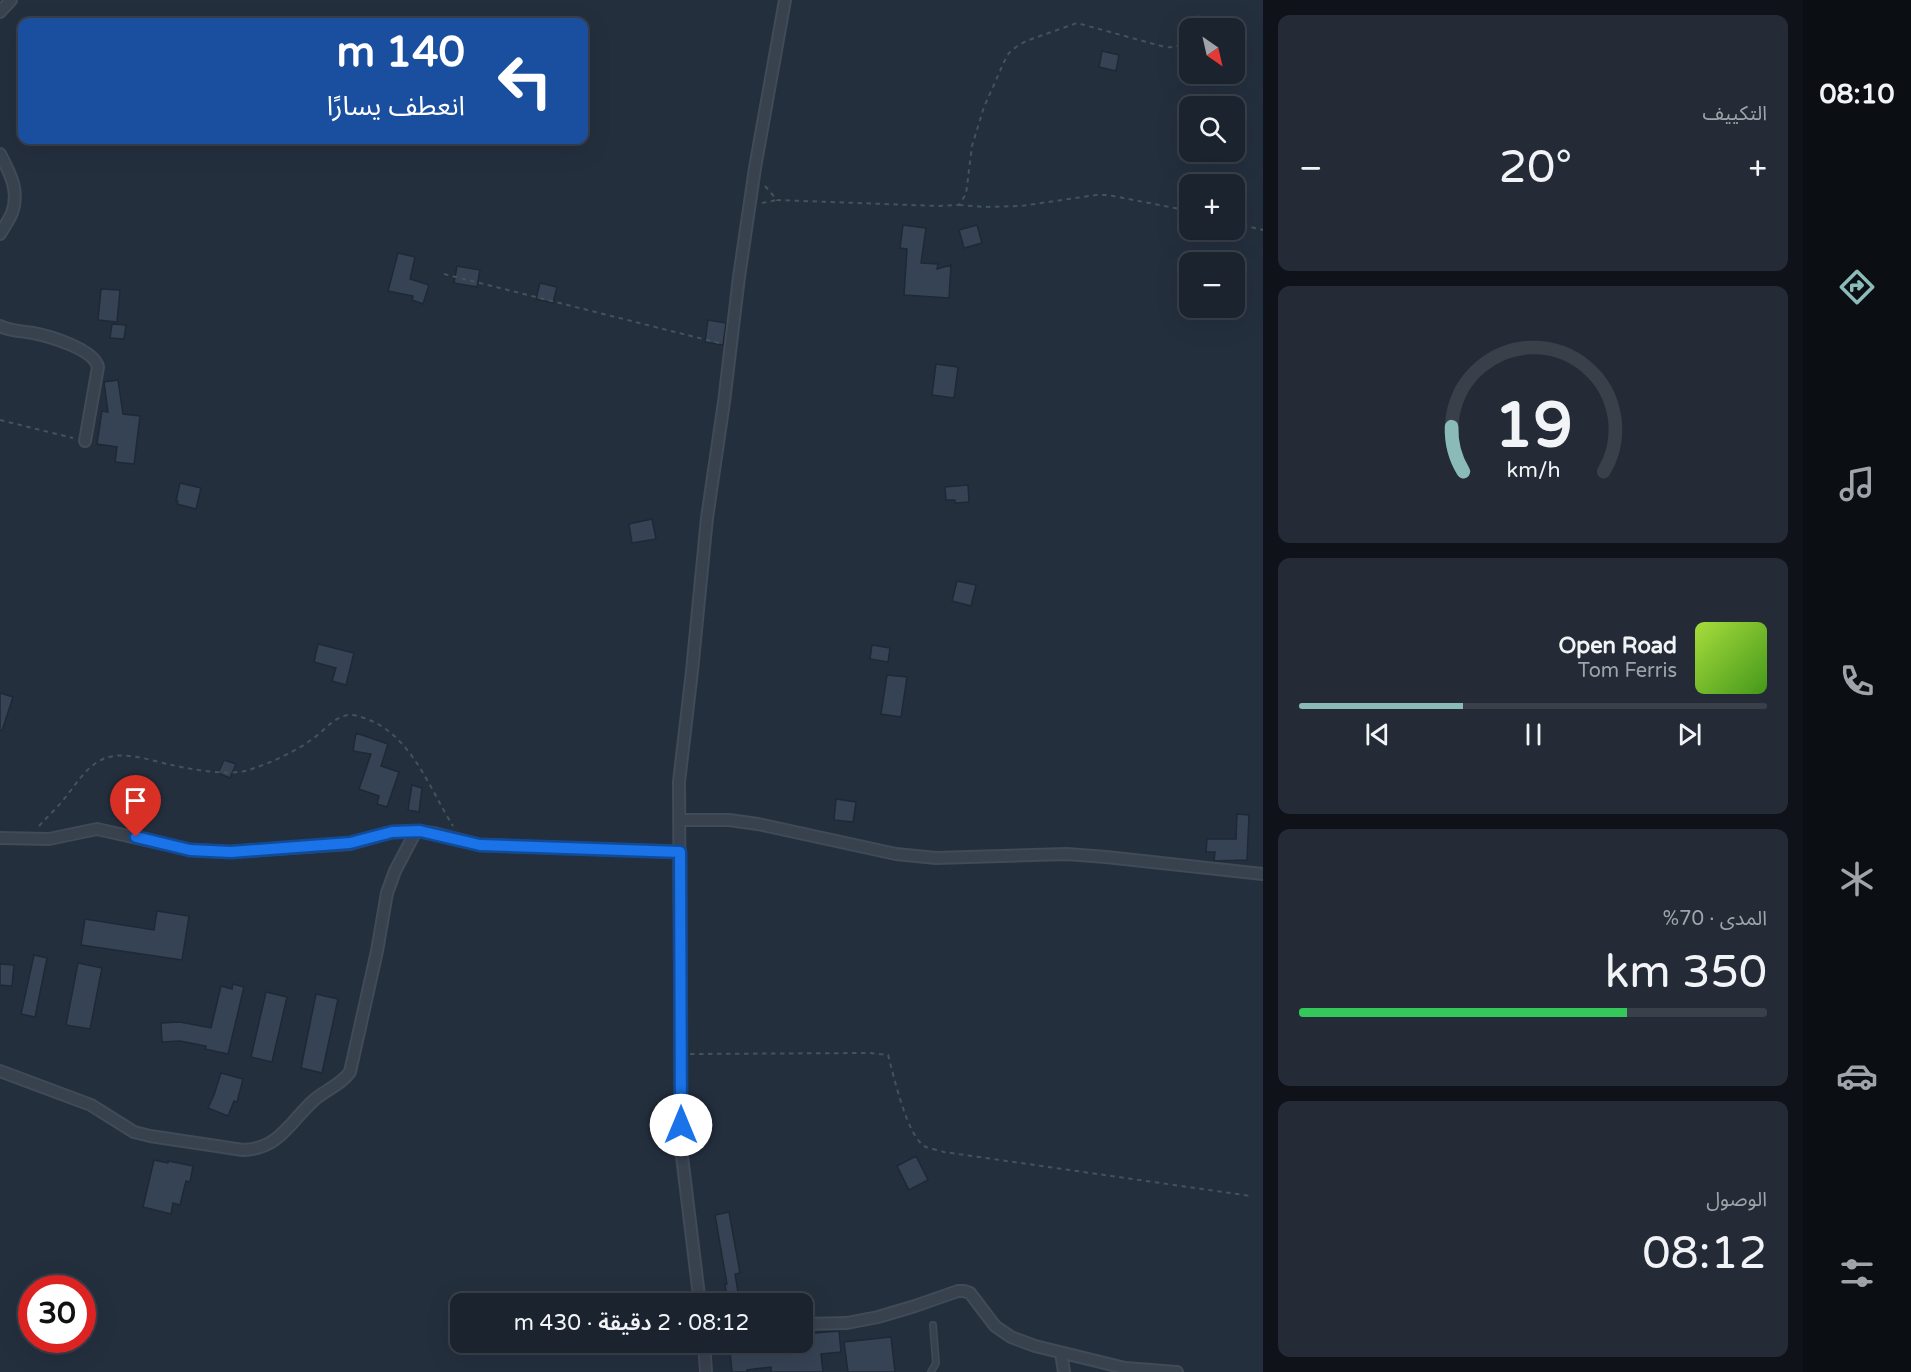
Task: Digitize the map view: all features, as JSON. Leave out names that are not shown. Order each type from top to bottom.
[{"type":"street","points":[[0,12],[10,0]]},
{"type":"street","points":[[699,1293],[681,1148],[679,782],[707,518],[739,277],[755,168],[785,0]]},
{"type":"street","points":[[0,154],[13,181],[15,199],[12,212],[0,234]]},
{"type":"street","points":[[0,326],[50,338],[78,349],[95,359],[98,367],[85,441]]},
{"type":"street","points":[[679,820],[729,820],[758,824],[896,854],[936,858],[1077,855],[1263,874]]},
{"type":"street","points":[[0,838],[49,839],[97,829],[190,850],[231,852],[350,843],[392,832],[416,831],[497,846],[680,852]]},
{"type":"street","points":[[0,1071],[91,1105],[134,1132],[243,1150],[254,1150],[270,1143],[290,1128],[314,1100],[341,1082],[350,1072],[377,951],[387,893],[395,871],[416,831]]},
{"type":"street","points":[[813,1323],[860,1321],[964,1291],[970,1293],[1003,1333],[1035,1346],[1125,1368],[1177,1372]]},
{"type":"street","points":[[705,1353],[706,1372]]},
{"type":"street","points":[[1061,1353],[1064,1372]]},
{"type":"lane","points":[[931,1372],[936,1363],[933,1325]]},
{"type":"path","points":[[959,205],[966,194],[972,147],[984,107],[1009,52],[1035,37],[1077,24],[1166,48],[1179,46]]},
{"type":"path","points":[[755,168],[777,200]]},
{"type":"path","points":[[750,208],[777,200],[938,206],[1021,206],[1108,195],[1179,210]]},
{"type":"path","points":[[1245,226],[1263,230]]},
{"type":"path","points":[[444,274],[730,346]]},
{"type":"path","points":[[0,420],[85,441]]},
{"type":"path","points":[[39,826],[86,772],[102,759],[111,756],[133,757],[196,769],[235,773],[293,751],[312,740],[333,722],[348,715],[363,717],[373,722],[405,748],[413,757],[462,841]]},
{"type":"path","points":[[682,1054],[869,1053],[888,1055],[904,1112],[912,1130],[924,1146],[944,1152],[1251,1196]]},
{"type":"building","points":[[1102,51],[1119,55],[1116,71],[1099,67]]},
{"type":"building","points":[[903,225],[926,228],[921,263],[938,264],[937,269],[951,265],[949,298],[904,295],[907,249],[900,248]]},
{"type":"building","points":[[977,225],[982,243],[964,248],[959,230]]},
{"type":"building","points":[[398,253],[415,257],[410,279],[429,285],[423,304],[412,300],[413,296],[388,291]]},
{"type":"building","points":[[457,266],[480,270],[477,287],[454,283]]},
{"type":"building","points":[[540,283],[557,287],[553,303],[536,299]]},
{"type":"building","points":[[101,289],[120,290],[117,322],[98,320]]},
{"type":"building","points":[[708,320],[726,323],[723,345],[705,342]]},
{"type":"building","points":[[112,324],[126,325],[124,339],[110,338]]},
{"type":"building","points":[[936,364],[958,367],[954,398],[932,395]]},
{"type":"building","points":[[118,380],[123,414],[140,416],[134,464],[115,462],[117,447],[97,444],[102,411],[108,412],[104,382]]},
{"type":"building","points":[[180,483],[201,488],[196,509],[177,504]]},
{"type":"building","points":[[968,485],[969,502],[955,503],[955,500],[946,500],[945,487]]},
{"type":"building","points":[[652,519],[656,539],[632,543],[629,524]]},
{"type":"building","points":[[957,581],[976,585],[971,606],[952,601]]},
{"type":"building","points":[[318,644],[354,653],[346,685],[332,681],[336,668],[314,662]]},
{"type":"building","points":[[872,645],[890,648],[888,662],[870,659]]},
{"type":"building","points":[[887,675],[907,677],[901,717],[881,714]]},
{"type":"building","points":[[0,693],[13,697],[2,731],[0,730]]},
{"type":"building","points":[[356,733],[388,744],[381,766],[399,772],[387,807],[377,804],[379,796],[359,789],[371,754],[353,751]]},
{"type":"building","points":[[224,760],[236,764],[230,778],[218,773]]},
{"type":"building","points":[[412,785],[422,788],[419,812],[408,810]]},
{"type":"building","points":[[836,799],[856,802],[853,822],[834,820]]},
{"type":"building","points":[[1237,814],[1249,815],[1247,860],[1214,861],[1215,852],[1206,852],[1207,839],[1236,839]]},
{"type":"building","points":[[157,911],[189,916],[182,960],[81,945],[85,919],[154,930]]},
{"type":"building","points":[[34,955],[47,958],[35,1017],[21,1014]]},
{"type":"building","points":[[78,963],[102,968],[90,1029],[66,1025]]},
{"type":"building","points":[[0,964],[14,965],[12,986],[0,985]]},
{"type":"building","points":[[233,984],[244,987],[228,1054],[205,1049],[206,1046],[180,1041],[162,1042],[161,1023],[180,1022],[211,1028],[221,986],[232,989]]},
{"type":"building","points":[[266,992],[287,997],[272,1062],[251,1057]]},
{"type":"building","points":[[316,994],[338,999],[322,1073],[301,1068]]},
{"type":"building","points":[[221,1073],[243,1079],[237,1102],[234,1101],[228,1116],[208,1108]]},
{"type":"building","points":[[916,1156],[928,1180],[909,1190],[897,1166]]},
{"type":"building","points":[[154,1160],[193,1166],[190,1182],[186,1181],[180,1205],[173,1203],[171,1214],[143,1207]]},
{"type":"building","points":[[729,1212],[740,1273],[735,1274],[738,1293],[726,1293],[725,1284],[727,1284],[715,1215]]},
{"type":"building","points":[[839,1331],[841,1352],[821,1354],[823,1372],[771,1372],[771,1367],[747,1370],[747,1372],[732,1372],[730,1353],[813,1353],[813,1333]]},
{"type":"building","points":[[891,1337],[895,1372],[848,1372],[844,1342]]},
{"type":"route","points":[[136,837],[190,850],[231,852],[350,843],[392,832],[420,831],[480,845],[680,852],[681,1125]]}]
